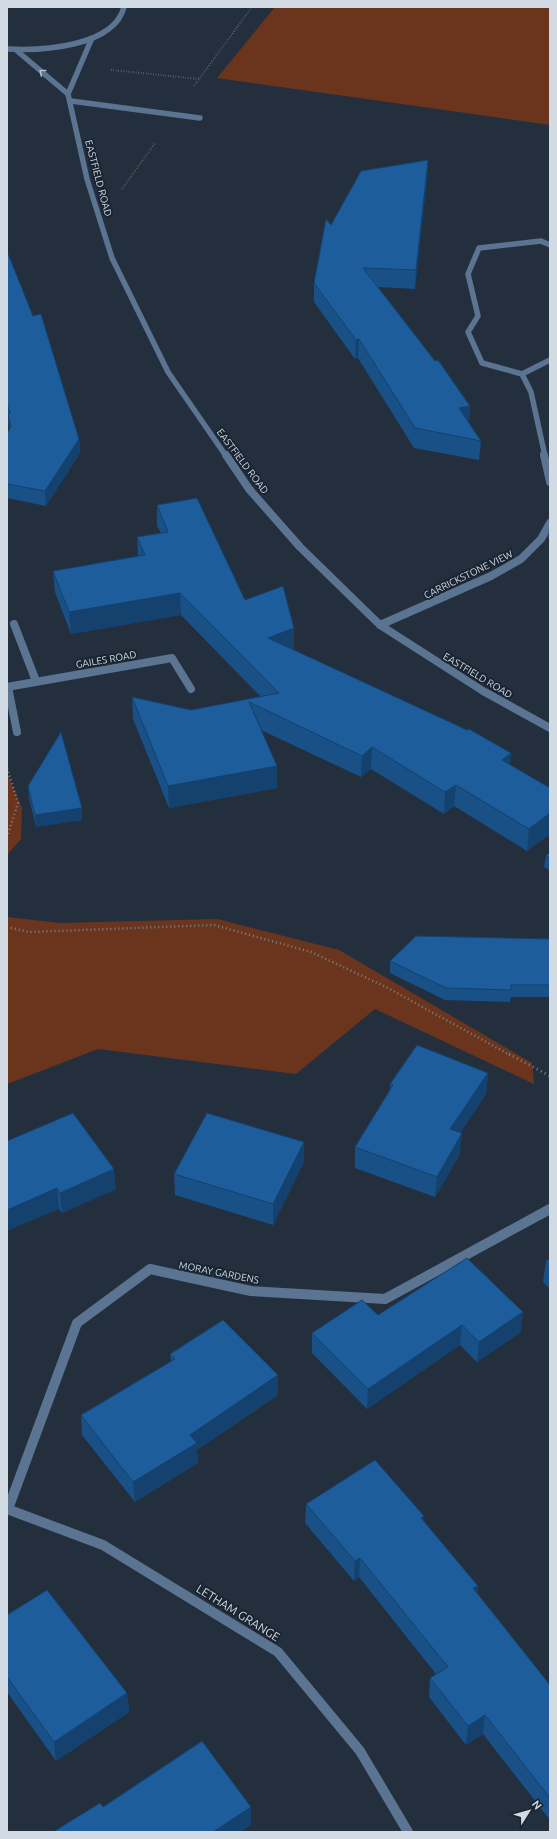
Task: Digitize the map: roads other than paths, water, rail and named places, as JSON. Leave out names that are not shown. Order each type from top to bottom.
[{"type":"street","points":[[7,49],[57,48],[92,38],[112,27],[121,17],[124,7]]},
{"type":"street","points":[[16,50],[68,94],[92,38]]},
{"type":"street","name":"EASTFIELD ROAD","points":[[68,94],[87,179],[112,258],[168,372],[249,489],[300,547],[380,625],[483,691],[550,728]]},
{"type":"street","points":[[70,101],[200,118]]},
{"type":"street","points":[[550,245],[541,241],[479,248],[468,274],[478,316],[468,332],[482,363],[522,374],[550,360]]},
{"type":"street","points":[[522,374],[531,392],[550,482]]},
{"type":"street","name":"CARRICKSTONE VIEW","points":[[380,625],[491,576],[521,559],[541,539],[550,523]]},
{"type":"street","points":[[14,624],[36,681]]},
{"type":"street","name":"GAILES ROAD","points":[[17,732],[7,687],[172,658],[191,689]]},
{"type":"street","name":"MORAY GARDENS","points":[[7,1509],[77,1323],[150,1268],[251,1291],[386,1299],[550,1209]]},
{"type":"street","name":"LETHAM GRANGE","points":[[7,1509],[103,1545],[278,1652],[360,1752],[408,1832]]}]
